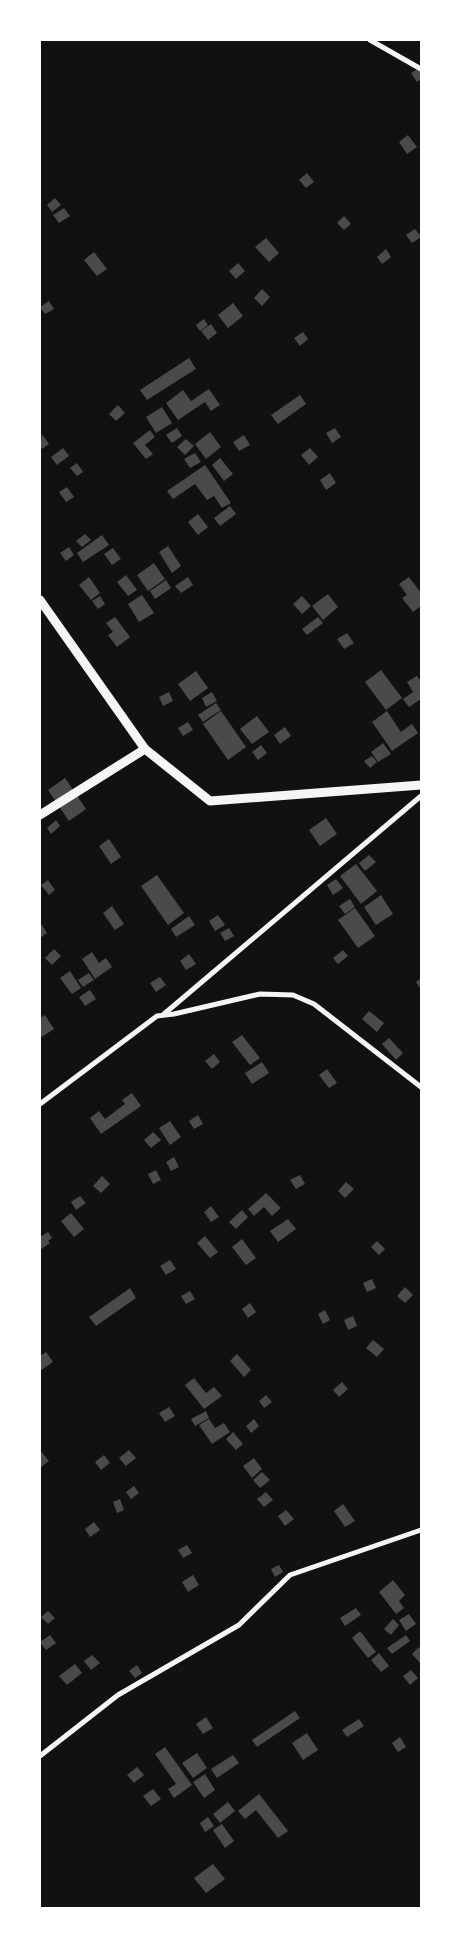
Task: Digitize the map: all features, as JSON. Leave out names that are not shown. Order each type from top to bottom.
[{"type":"street","points":[[370,40],[421,69]]},
{"type":"street","points":[[40,600],[145,749],[210,801],[421,786]]},
{"type":"street","points":[[40,815],[145,749]]},
{"type":"street","points":[[40,1104],[151,1020],[164,1014],[421,796]]},
{"type":"street","points":[[164,1014],[174,1014],[260,994],[293,995],[314,1004],[421,1087]]},
{"type":"street","points":[[40,1756],[118,1695],[238,1625],[290,1575],[421,1530]]},
{"type":"building","points":[[421,67],[421,79],[417,82],[411,73]]},
{"type":"building","points":[[408,135],[417,147],[407,154],[399,142]]},
{"type":"building","points":[[307,173],[314,182],[306,188],[299,180]]},
{"type":"building","points":[[55,198],[61,205],[52,212],[47,205]]},
{"type":"building","points":[[64,208],[70,216],[59,223],[53,215]]},
{"type":"building","points":[[344,216],[351,224],[344,230],[337,223]]},
{"type":"building","points":[[415,229],[421,237],[412,243],[406,235]]},
{"type":"building","points":[[266,238],[279,253],[269,262],[255,247]]},
{"type":"building","points":[[386,249],[391,257],[382,264],[377,257]]},
{"type":"building","points":[[94,252],[107,269],[97,276],[84,260]]},
{"type":"building","points":[[238,263],[245,271],[236,279],[229,271]]},
{"type":"building","points":[[262,289],[270,297],[262,306],[254,298]]},
{"type":"building","points":[[49,301],[54,309],[45,314],[40,307]]},
{"type":"building","points":[[233,303],[243,316],[228,328],[218,315]]},
{"type":"building","points":[[204,319],[208,325],[200,331],[196,325]]},
{"type":"building","points":[[211,324],[217,333],[208,340],[201,331]]},
{"type":"building","points":[[303,332],[308,339],[300,346],[294,338]]},
{"type":"building","points":[[189,358],[196,369],[147,400],[140,390]]},
{"type":"building","points":[[209,389],[220,405],[211,411],[205,402],[178,420],[166,403],[183,390],[191,401]]},
{"type":"building","points":[[300,395],[306,404],[278,424],[271,415]]},
{"type":"building","points":[[118,405],[125,413],[116,421],[109,414]]},
{"type":"building","points":[[162,407],[172,423],[156,433],[146,417]]},
{"type":"building","points":[[177,428],[182,436],[172,443],[166,435]]},
{"type":"building","points":[[335,428],[341,437],[332,443],[326,433]]},
{"type":"building","points":[[150,430],[155,437],[145,445],[153,454],[146,459],[133,443]]},
{"type":"building","points":[[210,432],[221,447],[206,459],[195,444]]},
{"type":"building","points":[[42,434],[49,444],[42,449],[40,446]]},
{"type":"building","points":[[244,435],[250,445],[239,451],[233,442]]},
{"type":"building","points":[[186,439],[194,446],[185,455],[177,447]]},
{"type":"building","points":[[63,448],[69,456],[57,465],[51,457]]},
{"type":"building","points":[[310,448],[318,457],[309,465],[301,455]]},
{"type":"building","points":[[195,453],[201,462],[190,468],[184,459]]},
{"type":"building","points":[[220,458],[233,474],[224,481],[212,465]]},
{"type":"building","points":[[77,463],[83,472],[77,476],[70,468]]},
{"type":"building","points":[[205,465],[231,503],[222,508],[214,496],[207,500],[195,484],[173,499],[167,491]]},
{"type":"building","points":[[330,473],[336,483],[326,490],[320,480]]},
{"type":"building","points":[[67,487],[74,497],[66,502],[59,492]]},
{"type":"building","points":[[230,506],[236,514],[220,526],[214,518]]},
{"type":"building","points":[[198,514],[208,527],[198,535],[188,522]]},
{"type":"building","points":[[85,534],[91,540],[82,547],[76,541]]},
{"type":"building","points":[[102,535],[109,545],[83,562],[77,553]]},
{"type":"building","points":[[168,546],[181,566],[172,573],[159,552]]},
{"type":"building","points":[[69,547],[74,555],[66,561],[60,553]]},
{"type":"building","points":[[113,548],[121,559],[112,565],[104,554]]},
{"type":"building","points":[[154,563],[165,579],[148,591],[137,575]]},
{"type":"building","points":[[126,575],[137,590],[128,596],[117,582]]},
{"type":"building","points":[[89,577],[100,593],[91,600],[79,585]]},
{"type":"building","points":[[188,577],[193,585],[181,593],[175,586]]},
{"type":"building","points":[[409,577],[421,593],[421,606],[413,612],[402,598],[407,595],[399,584]]},
{"type":"building","points":[[166,580],[171,588],[155,599],[150,591]]},
{"type":"building","points":[[328,594],[338,607],[323,620],[312,606]]},
{"type":"building","points":[[142,595],[154,613],[139,622],[128,604]]},
{"type":"building","points":[[100,596],[105,604],[98,609],[92,601]]},
{"type":"building","points":[[302,596],[311,606],[302,614],[293,604]]},
{"type":"building","points":[[115,617],[130,637],[117,647],[108,635],[113,632],[106,623]]},
{"type":"building","points":[[318,617],[323,623],[307,635],[302,629]]},
{"type":"building","points":[[347,633],[354,643],[344,649],[337,639]]},
{"type":"building","points":[[381,670],[402,698],[386,710],[365,682]]},
{"type":"building","points":[[196,671],[208,688],[190,701],[178,684]]},
{"type":"building","points":[[417,676],[421,681],[421,699],[409,707],[403,699],[413,692],[407,682]]},
{"type":"building","points":[[169,692],[173,701],[163,706],[159,697]]},
{"type":"building","points":[[212,692],[217,701],[206,707],[202,698]]},
{"type":"building","points":[[216,703],[221,710],[203,722],[198,715]]},
{"type":"building","points":[[221,711],[246,747],[228,760],[203,724]]},
{"type":"building","points":[[387,711],[401,732],[412,724],[418,733],[392,751],[372,722]]},
{"type":"building","points":[[257,716],[269,732],[252,744],[240,729]]},
{"type":"building","points":[[188,722],[193,730],[183,736],[178,728]]},
{"type":"building","points":[[285,727],[291,736],[280,744],[274,735]]},
{"type":"building","points":[[383,743],[391,754],[378,762],[371,752]]},
{"type":"building","points":[[261,745],[267,753],[258,760],[252,752]]},
{"type":"building","points":[[372,756],[377,762],[370,768],[364,761]]},
{"type":"building","points":[[65,778],[86,809],[69,821],[48,790]]},
{"type":"building","points":[[326,818],[337,834],[320,846],[309,830]]},
{"type":"building","points":[[56,820],[60,826],[51,834],[47,828]]},
{"type":"building","points":[[109,839],[121,857],[111,864],[99,846]]},
{"type":"building","points":[[369,855],[376,862],[365,871],[359,863]]},
{"type":"building","points":[[356,864],[377,891],[361,904],[340,876]]},
{"type":"building","points":[[157,875],[184,913],[168,925],[141,886]]},
{"type":"building","points":[[336,879],[343,888],[333,895],[327,885]]},
{"type":"building","points":[[48,880],[55,890],[49,895],[41,885]]},
{"type":"building","points":[[381,895],[393,914],[376,925],[364,907]]},
{"type":"building","points":[[350,899],[355,907],[345,914],[339,906]]},
{"type":"building","points":[[112,906],[124,924],[115,930],[103,913]]},
{"type":"building","points":[[355,908],[375,936],[358,948],[338,920]]},
{"type":"building","points":[[218,915],[225,925],[215,931],[209,921]]},
{"type":"building","points":[[189,916],[195,925],[176,937],[171,929]]},
{"type":"building","points":[[42,925],[47,933],[40,938],[40,926]]},
{"type":"building","points":[[229,928],[234,936],[225,941],[220,933]]},
{"type":"building","points":[[54,949],[61,956],[52,965],[45,958]]},
{"type":"building","points":[[343,950],[348,956],[338,964],[333,958]]},
{"type":"building","points":[[92,952],[99,963],[106,958],[112,967],[95,979],[82,959]]},
{"type":"building","points":[[189,954],[196,964],[186,970],[180,961]]},
{"type":"building","points":[[70,971],[81,988],[72,994],[60,978]]},
{"type":"building","points":[[89,973],[94,980],[83,987],[78,980]]},
{"type":"building","points":[[160,977],[166,985],[156,992],[150,983]]},
{"type":"building","points":[[421,978],[421,989],[416,982]]},
{"type":"building","points":[[90,990],[96,999],[85,1006],[79,997]]},
{"type":"building","points":[[369,1011],[384,1023],[377,1032],[362,1019]]},
{"type":"building","points":[[45,1015],[54,1029],[40,1038],[40,1018]]},
{"type":"building","points":[[242,1035],[260,1058],[250,1065],[232,1042]]},
{"type":"building","points":[[389,1038],[403,1053],[396,1060],[382,1044]]},
{"type":"building","points":[[214,1054],[220,1062],[212,1069],[205,1061]]},
{"type":"building","points":[[262,1062],[269,1073],[252,1084],[245,1073]]},
{"type":"building","points":[[327,1069],[337,1083],[329,1088],[319,1075]]},
{"type":"building","points":[[132,1093],[141,1106],[101,1134],[90,1118],[99,1111],[105,1119],[125,1104],[122,1100]]},
{"type":"building","points":[[198,1115],[203,1124],[194,1129],[189,1121]]},
{"type":"building","points":[[170,1121],[181,1137],[170,1145],[159,1128]]},
{"type":"building","points":[[153,1132],[161,1140],[151,1148],[144,1140]]},
{"type":"building","points":[[174,1157],[179,1167],[171,1171],[166,1162]]},
{"type":"building","points":[[156,1170],[161,1180],[153,1184],[148,1174]]},
{"type":"building","points":[[300,1175],[305,1184],[296,1189],[290,1180]]},
{"type":"building","points":[[102,1176],[110,1184],[101,1193],[93,1186]]},
{"type":"building","points":[[346,1182],[354,1189],[345,1198],[338,1191]]},
{"type":"building","points":[[266,1193],[281,1208],[272,1216],[264,1207],[254,1216],[248,1209]]},
{"type":"building","points":[[80,1196],[86,1203],[76,1210],[71,1202]]},
{"type":"building","points":[[211,1206],[219,1217],[211,1222],[204,1212]]},
{"type":"building","points":[[242,1210],[248,1217],[236,1229],[229,1222]]},
{"type":"building","points":[[71,1213],[84,1229],[74,1237],[61,1221]]},
{"type":"building","points":[[288,1219],[296,1229],[278,1242],[270,1231]]},
{"type":"building","points":[[48,1232],[52,1238],[48,1241],[50,1243],[40,1250],[40,1237]]},
{"type":"building","points":[[205,1236],[218,1252],[210,1258],[197,1243]]},
{"type":"building","points":[[242,1239],[256,1258],[246,1265],[232,1247]]},
{"type":"building","points":[[377,1241],[385,1249],[379,1255],[371,1247]]},
{"type":"building","points":[[170,1260],[176,1269],[166,1275],[160,1266]]},
{"type":"building","points":[[372,1279],[376,1288],[367,1292],[363,1283]]},
{"type":"building","points":[[405,1287],[413,1295],[405,1303],[397,1296]]},
{"type":"building","points":[[130,1288],[136,1298],[96,1326],[89,1317]]},
{"type":"building","points":[[190,1291],[195,1299],[186,1304],[181,1296]]},
{"type":"building","points":[[250,1303],[256,1312],[248,1318],[242,1309]]},
{"type":"building","points":[[325,1310],[330,1320],[323,1324],[318,1314]]},
{"type":"building","points":[[353,1316],[357,1326],[348,1330],[344,1320]]},
{"type":"building","points":[[373,1340],[384,1349],[377,1357],[366,1348]]},
{"type":"building","points":[[46,1352],[53,1362],[40,1371],[40,1356]]},
{"type":"building","points":[[237,1354],[251,1370],[244,1377],[230,1361]]},
{"type":"building","points":[[194,1378],[206,1393],[214,1387],[222,1396],[204,1409],[185,1385]]},
{"type":"building","points":[[342,1382],[348,1389],[339,1397],[333,1390]]},
{"type":"building","points":[[266,1395],[272,1402],[264,1408],[259,1401]]},
{"type":"building","points":[[169,1407],[175,1416],[165,1422],[159,1413]]},
{"type":"building","points":[[206,1411],[209,1418],[195,1426],[191,1419]]},
{"type":"building","points":[[209,1419],[215,1428],[224,1423],[230,1432],[212,1444],[199,1425]]},
{"type":"building","points":[[254,1419],[259,1426],[251,1433],[246,1426]]},
{"type":"building","points":[[233,1432],[243,1444],[236,1450],[226,1439]]},
{"type":"building","points":[[40,1450],[49,1461],[40,1468]]},
{"type":"building","points":[[129,1450],[136,1458],[126,1466],[119,1458]]},
{"type":"building","points":[[104,1455],[110,1463],[101,1470],[95,1462]]},
{"type":"building","points":[[254,1458],[262,1469],[252,1478],[243,1466]]},
{"type":"building","points":[[262,1472],[270,1480],[260,1488],[253,1480]]},
{"type":"building","points":[[134,1486],[139,1493],[131,1499],[126,1492]]},
{"type":"building","points":[[266,1492],[273,1500],[264,1507],[257,1499]]},
{"type":"building","points":[[120,1499],[124,1510],[117,1513],[113,1502]]},
{"type":"building","points":[[343,1504],[355,1521],[345,1527],[334,1511]]},
{"type":"building","points":[[286,1510],[294,1519],[285,1526],[278,1516]]},
{"type":"building","points":[[94,1522],[100,1530],[90,1537],[85,1529]]},
{"type":"building","points":[[187,1545],[192,1553],[183,1558],[178,1550]]},
{"type":"building","points":[[279,1565],[283,1572],[275,1577],[271,1569]]},
{"type":"building","points":[[193,1575],[199,1585],[188,1592],[182,1582]]},
{"type":"building","points":[[393,1580],[405,1595],[399,1601],[404,1608],[396,1614],[379,1592]]},
{"type":"building","points":[[356,1608],[361,1615],[345,1626],[340,1618]]},
{"type":"building","points":[[48,1611],[55,1618],[48,1624],[41,1617]]},
{"type":"building","points":[[409,1614],[416,1624],[406,1631],[399,1620]]},
{"type":"building","points":[[393,1619],[399,1625],[391,1635],[384,1629]]},
{"type":"building","points":[[360,1631],[376,1652],[368,1658],[352,1638]]},
{"type":"building","points":[[50,1635],[56,1643],[46,1650],[40,1642]]},
{"type":"building","points":[[406,1635],[410,1641],[392,1654],[387,1648]]},
{"type":"building","points":[[419,1647],[421,1650],[421,1664],[412,1654]]},
{"type":"building","points":[[379,1653],[389,1666],[381,1672],[371,1660]]},
{"type":"building","points":[[92,1655],[100,1663],[91,1670],[84,1661]]},
{"type":"building","points":[[75,1664],[82,1673],[67,1685],[59,1676]]},
{"type":"building","points":[[137,1665],[142,1673],[135,1678],[129,1671]]},
{"type":"building","points":[[411,1670],[418,1678],[410,1685],[403,1676]]},
{"type":"building","points":[[295,1711],[300,1718],[257,1747],[252,1740]]},
{"type":"building","points":[[206,1717],[213,1728],[203,1734],[196,1724]]},
{"type":"building","points":[[359,1719],[364,1726],[347,1737],[342,1730]]},
{"type":"building","points":[[307,1733],[318,1750],[303,1760],[292,1743]]},
{"type":"building","points":[[400,1737],[406,1747],[398,1752],[392,1743]]},
{"type":"building","points":[[165,1747],[192,1785],[174,1798],[168,1789],[176,1784],[155,1754]]},
{"type":"building","points":[[197,1753],[207,1768],[193,1778],[182,1763]]},
{"type":"building","points":[[233,1755],[239,1763],[217,1778],[211,1769]]},
{"type":"building","points":[[137,1767],[144,1775],[134,1783],[127,1775]]},
{"type":"building","points":[[205,1774],[215,1790],[204,1798],[193,1782]]},
{"type":"building","points":[[153,1789],[161,1799],[151,1806],[143,1796]]},
{"type":"building","points":[[259,1794],[288,1831],[278,1838],[256,1810],[245,1819],[238,1811]]},
{"type":"building","points":[[228,1802],[235,1811],[220,1823],[213,1814]]},
{"type":"building","points":[[208,1817],[214,1826],[205,1832],[200,1823]]},
{"type":"building","points":[[222,1824],[234,1841],[225,1848],[213,1830]]},
{"type":"building","points":[[213,1864],[225,1879],[206,1893],[194,1878]]}]
